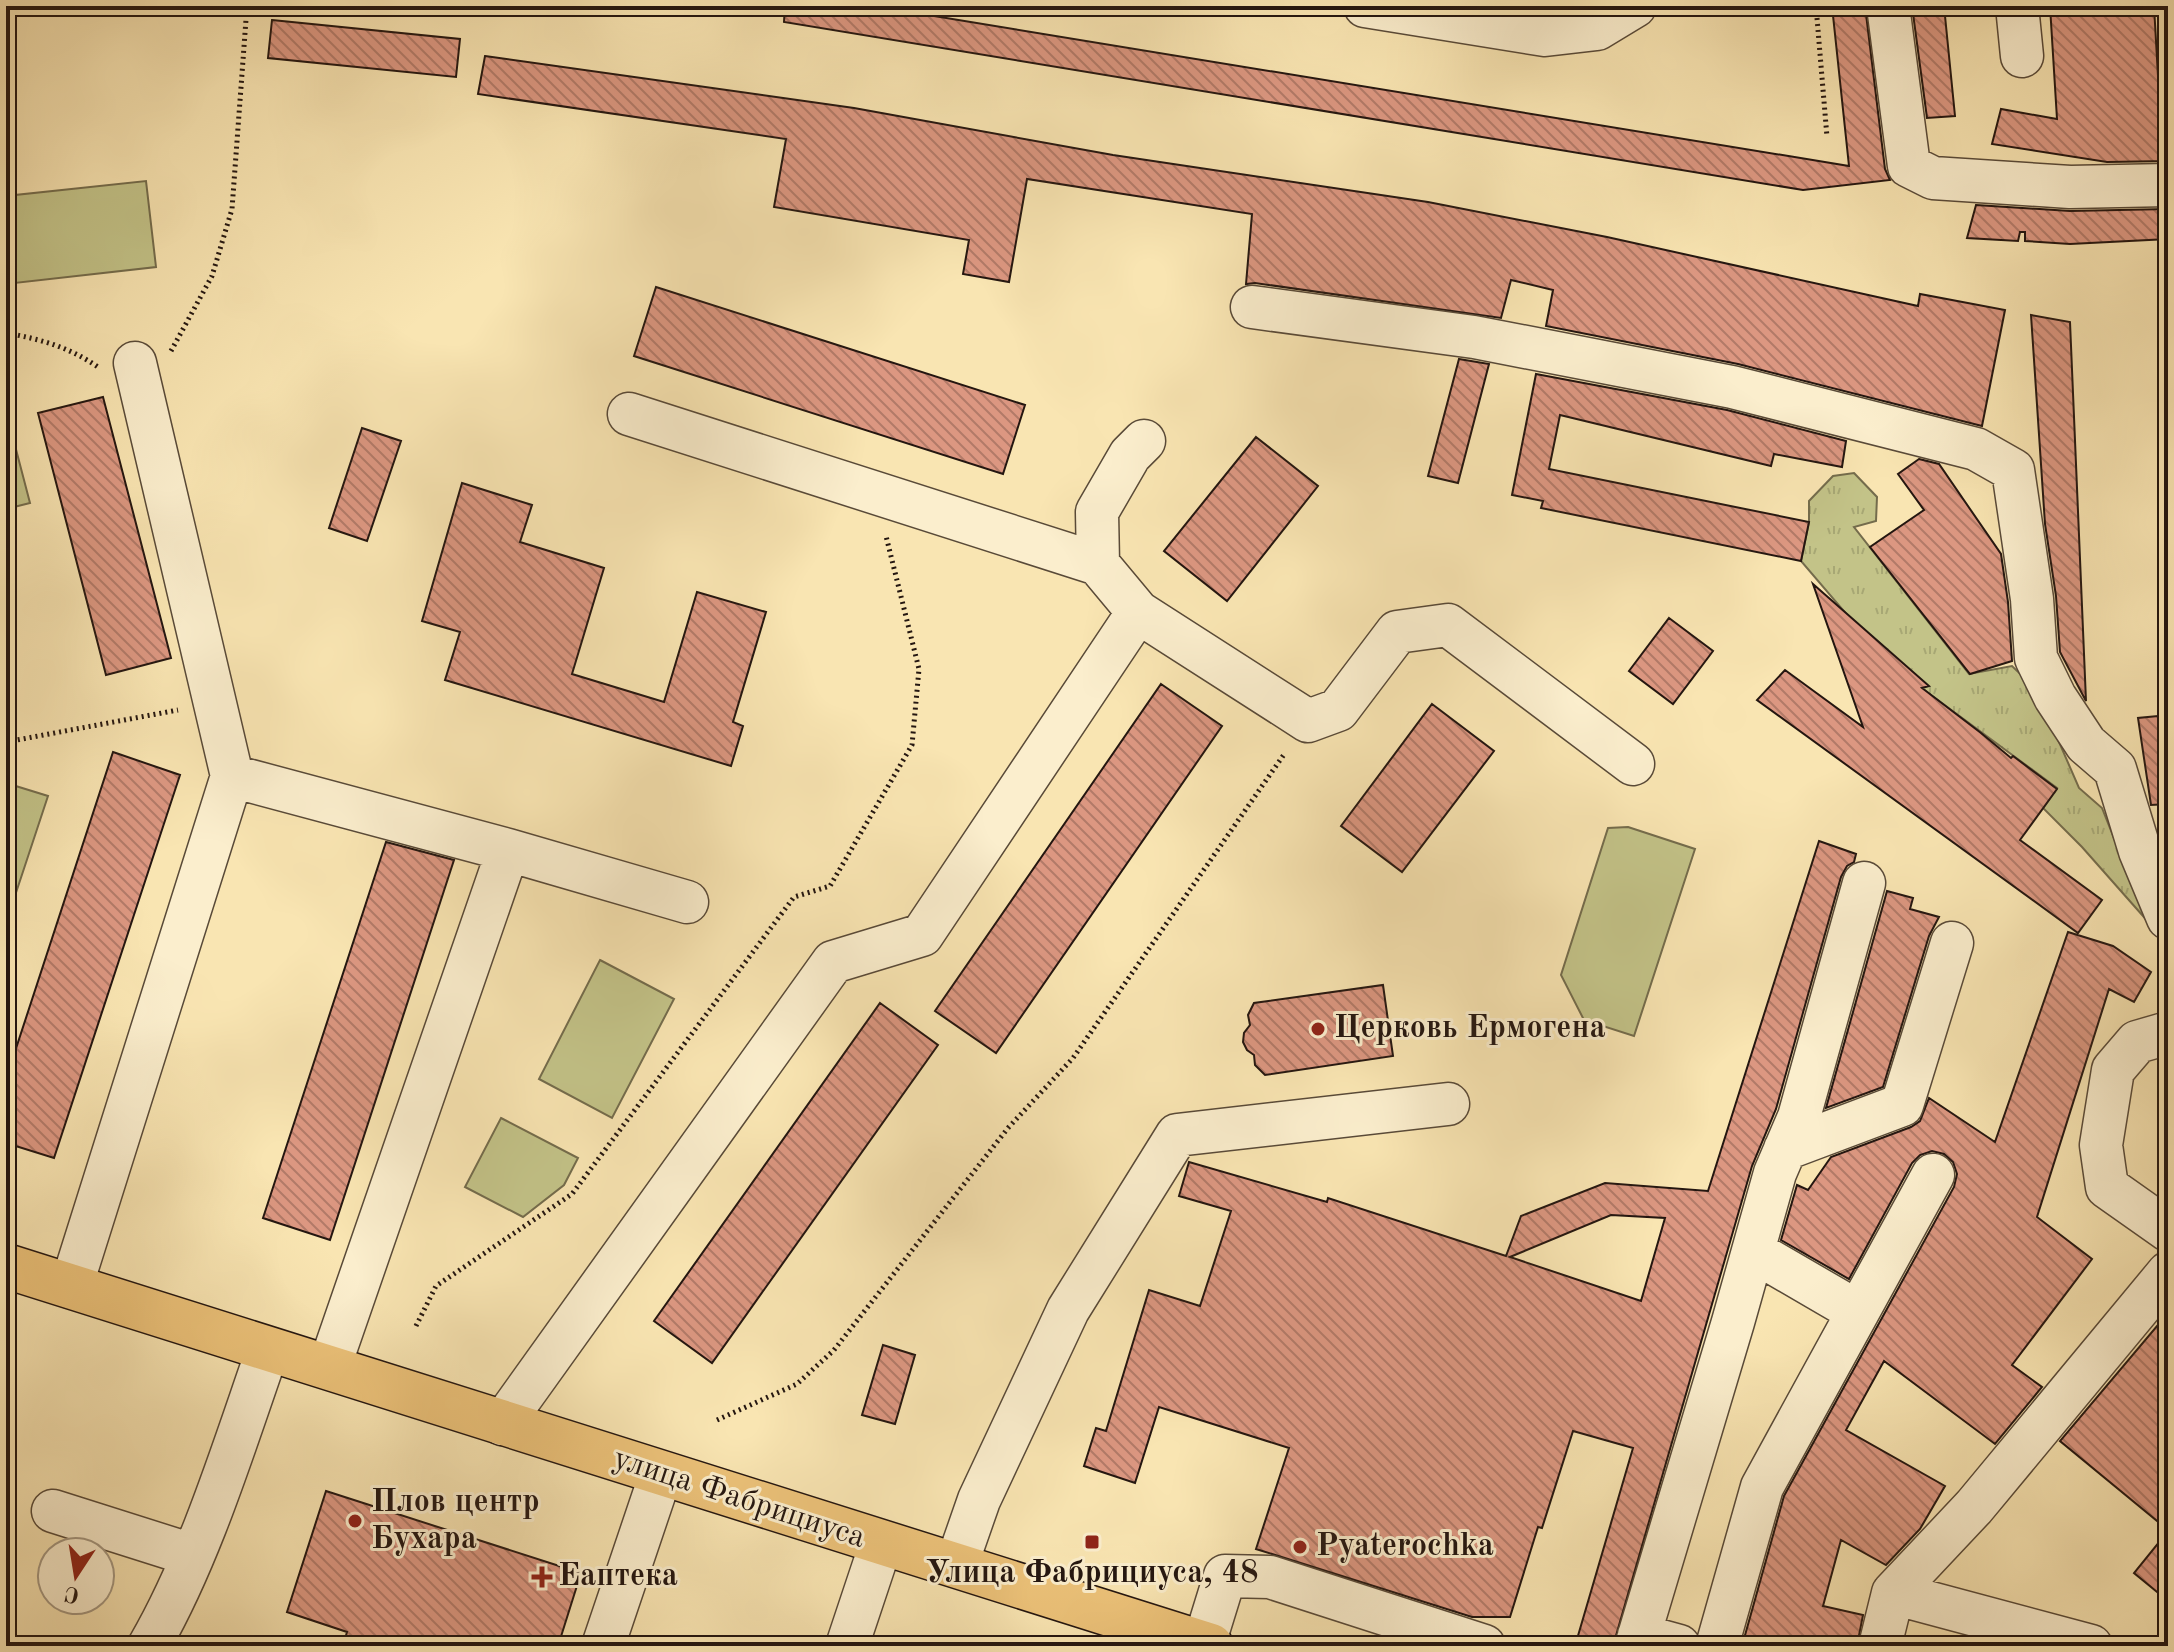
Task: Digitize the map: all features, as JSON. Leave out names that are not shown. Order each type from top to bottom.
[{"type":"main road","name":"улица Фабрициуса","points":[[6,1266],[1207,1645]]},
{"type":"street","points":[[1365,6],[1545,35],[1597,29],[1635,6]]},
{"type":"street","points":[[1888,6],[1909,166],[1933,178],[2070,187],[2168,185]]},
{"type":"street","points":[[2017,6],[2022,56]]},
{"type":"street","points":[[1252,307],[1474,337],[1732,387],[1976,449],[2013,470],[2032,599],[2036,658],[2055,697],[2086,744],[2115,769],[2140,851],[2168,918]]},
{"type":"street","points":[[71,1287],[232,776],[140,382]]},
{"type":"street","points":[[629,414],[1098,564],[1138,612],[1308,721],[1338,710],[1397,632],[1448,625],[1633,764]]},
{"type":"street","points":[[1098,564],[1097,512],[1130,455],[1144,441]]},
{"type":"street","points":[[502,1424],[833,962],[922,935],[1138,612]]},
{"type":"street","points":[[232,776],[687,902]]},
{"type":"street","points":[[329,1368],[508,850]]},
{"type":"street","points":[[1679,1646],[1637,1641],[1775,1173],[1799,1117],[1864,883]]},
{"type":"street","points":[[1785,1149],[1902,1105],[1952,943]]},
{"type":"street","points":[[2168,1033],[2137,1042],[2113,1070],[2101,1145],[2107,1187],[2168,1230]]},
{"type":"street","points":[[956,1566],[979,1500],[1068,1310],[1177,1135],[1448,1104]]},
{"type":"street","points":[[1717,1646],[1762,1487],[1933,1175]]},
{"type":"street","points":[[1753,1251],[1858,1312]]},
{"type":"street","points":[[1880,1646],[1893,1593],[1974,1507],[2168,1273]]},
{"type":"street","points":[[149,1646],[192,1555],[226,1470],[268,1349]]},
{"type":"street","points":[[603,1646],[661,1474]]},
{"type":"street","points":[[53,1511],[192,1555]]},
{"type":"street","points":[[847,1646],[881,1544]]},
{"type":"street","points":[[1207,1645],[1225,1576],[1270,1577],[1484,1646]]},
{"type":"street","points":[[1893,1593],[2091,1646]]},
{"type":"path","points":[[6,333],[42,340],[140,382],[212,276],[232,209],[247,6]]},
{"type":"path","points":[[1816,6],[1827,137]]},
{"type":"path","points":[[416,1326],[436,1286],[572,1194],[794,897],[830,886],[912,745],[919,669],[875,493]]},
{"type":"path","points":[[6,742],[214,704]]},
{"type":"path","points":[[717,1420],[797,1384],[834,1350],[1008,1128],[1073,1058],[1308,721]]},
{"type":"green space","points":[[146,181],[156,267],[6,284],[6,196]]},
{"type":"green space","points":[[6,411],[30,503],[6,509]]},
{"type":"green space","points":[[1854,473],[1877,497],[1876,521],[1854,527],[1969,674],[2012,666],[2036,689],[2079,788],[2102,808],[2125,866],[2166,942],[2043,808],[2057,788],[1889,664],[1801,561],[1809,522],[1809,501],[1833,476]]},
{"type":"green space","points":[[6,783],[48,796],[6,923]]},
{"type":"green space","points":[[1628,827],[1695,849],[1634,1036],[1584,1020],[1561,975],[1608,828]]},
{"type":"green space","points":[[600,960],[674,999],[612,1118],[539,1079]]},
{"type":"green space","points":[[501,1118],[578,1158],[564,1185],[523,1217],[465,1187]]},
{"type":"building","points":[[785,6],[873,6],[1849,166],[1832,6],[1865,6],[1885,169],[1890,180],[1803,190],[784,22]]},
{"type":"building","points":[[1912,6],[1944,6],[1955,116],[1927,118]]},
{"type":"building","points":[[2050,6],[2154,6],[2161,128],[2168,128],[2168,161],[2107,162],[1992,144],[2001,109],[2057,119]]},
{"type":"building","points":[[272,20],[460,39],[456,77],[268,58]]},
{"type":"building","points":[[485,56],[854,108],[1113,155],[1428,202],[1607,237],[1918,306],[1920,294],[2005,310],[1982,426],[1738,364],[1546,326],[1553,290],[1511,280],[1501,318],[1246,284],[1252,214],[1027,179],[1009,282],[963,274],[969,240],[774,207],[786,139],[478,94]]},
{"type":"building","points":[[1976,205],[2070,211],[2168,209],[2168,239],[2070,244],[2025,241],[2025,232],[2020,232],[2018,241],[1967,238]]},
{"type":"building","points":[[656,287],[1025,405],[1003,474],[634,356]]},
{"type":"building","points":[[2031,315],[2070,322],[2086,701],[2060,652],[2056,596],[2045,524]]},
{"type":"building","points":[[1459,359],[1489,364],[1458,483],[1428,476]]},
{"type":"building","points":[[1536,374],[1727,410],[1846,441],[1842,467],[1774,454],[1771,466],[1560,415],[1549,469],[1809,522],[1801,561],[1541,508],[1543,501],[1512,495]]},
{"type":"building","points":[[103,397],[171,658],[106,675],[38,413]]},
{"type":"building","points":[[362,428],[401,441],[367,541],[329,528]]},
{"type":"building","points":[[1256,437],[1318,486],[1227,601],[1164,551]]},
{"type":"building","points":[[1919,459],[1939,464],[2001,554],[2012,661],[1970,674],[1870,547],[1924,510],[1898,474]]},
{"type":"building","points":[[462,483],[532,505],[520,542],[604,568],[572,674],[664,702],[697,592],[766,612],[733,722],[743,726],[731,766],[445,680],[460,632],[422,621]]},
{"type":"building","points":[[1813,584],[1929,686],[1922,688],[2011,758],[2013,756],[2057,789],[2020,840],[2102,900],[2078,933],[1757,700],[1785,670],[1863,727]]},
{"type":"building","points":[[1669,618],[1713,651],[1673,704],[1629,671]]},
{"type":"building","points":[[1161,684],[1222,726],[996,1053],[935,1011]]},
{"type":"building","points":[[1432,704],[1494,751],[1402,872],[1341,826]]},
{"type":"building","points":[[2168,715],[2168,804],[2151,805],[2138,718]]},
{"type":"building","points":[[113,752],[180,775],[54,1158],[6,1143],[6,1079]]},
{"type":"building","points":[[1819,841],[1856,854],[1854,862],[1847,866],[1841,877],[1776,1109],[1752,1166],[1613,1646],[1575,1646],[1633,1448],[1573,1431],[1510,1617],[1472,1617],[1256,1549],[1289,1448],[1159,1407],[1135,1483],[1084,1466],[1096,1428],[1106,1431],[1149,1290],[1200,1306],[1231,1211],[1179,1196],[1189,1162],[1327,1202],[1328,1198],[1506,1256],[1521,1216],[1605,1183],[1708,1191]],"holes":[[[1611,1215],[1665,1218],[1641,1301],[1510,1257]]]},
{"type":"building","points":[[386,842],[454,860],[330,1240],[263,1218]]},
{"type":"building","points":[[1887,891],[1913,898],[1910,909],[1939,917],[1929,936],[1883,1087],[1826,1108]]},
{"type":"building","points":[[2068,932],[2113,946],[2151,972],[2134,1002],[2109,989],[2037,1217],[2092,1259],[2012,1365],[2042,1387],[1995,1444],[1884,1361],[1846,1430],[1945,1486],[1920,1529],[1886,1565],[1841,1540],[1823,1606],[1863,1615],[1857,1646],[1742,1646],[1784,1496],[1954,1187],[1957,1174],[1953,1162],[1944,1154],[1932,1151],[1920,1155],[1912,1163],[1849,1279],[1781,1240],[1797,1185],[1808,1190],[1831,1157],[1911,1127],[1920,1121],[1929,1098],[1995,1142]]},
{"type":"building","name":"Церковь Ермогена","points":[[1383,985],[1393,1056],[1265,1075],[1255,1065],[1254,1055],[1243,1042],[1244,1033],[1250,1025],[1248,1015],[1254,1003]]},
{"type":"building","points":[[880,1003],[938,1045],[712,1363],[654,1321]]},
{"type":"building","points":[[2168,1313],[2168,1530],[2060,1441]]},
{"type":"building","points":[[883,1345],[915,1355],[895,1424],[862,1415]]},
{"type":"building","points":[[326,1491],[581,1573],[558,1646],[343,1646],[347,1632],[287,1612]]},
{"type":"building","points":[[2168,1531],[2168,1601],[2134,1573]]},
{"type":"place","name":"Церковь Ермогена","points":[[1318,1029]]},
{"type":"place","name":"Плов центр Бухара","points":[[355,1521]]},
{"type":"place","name":"Улица Фабрициуса, 48","points":[[1092,1542]]},
{"type":"place","name":"Pyaterochka","points":[[1300,1547]]},
{"type":"place","name":"Еаптека","points":[[542,1577]]}]
